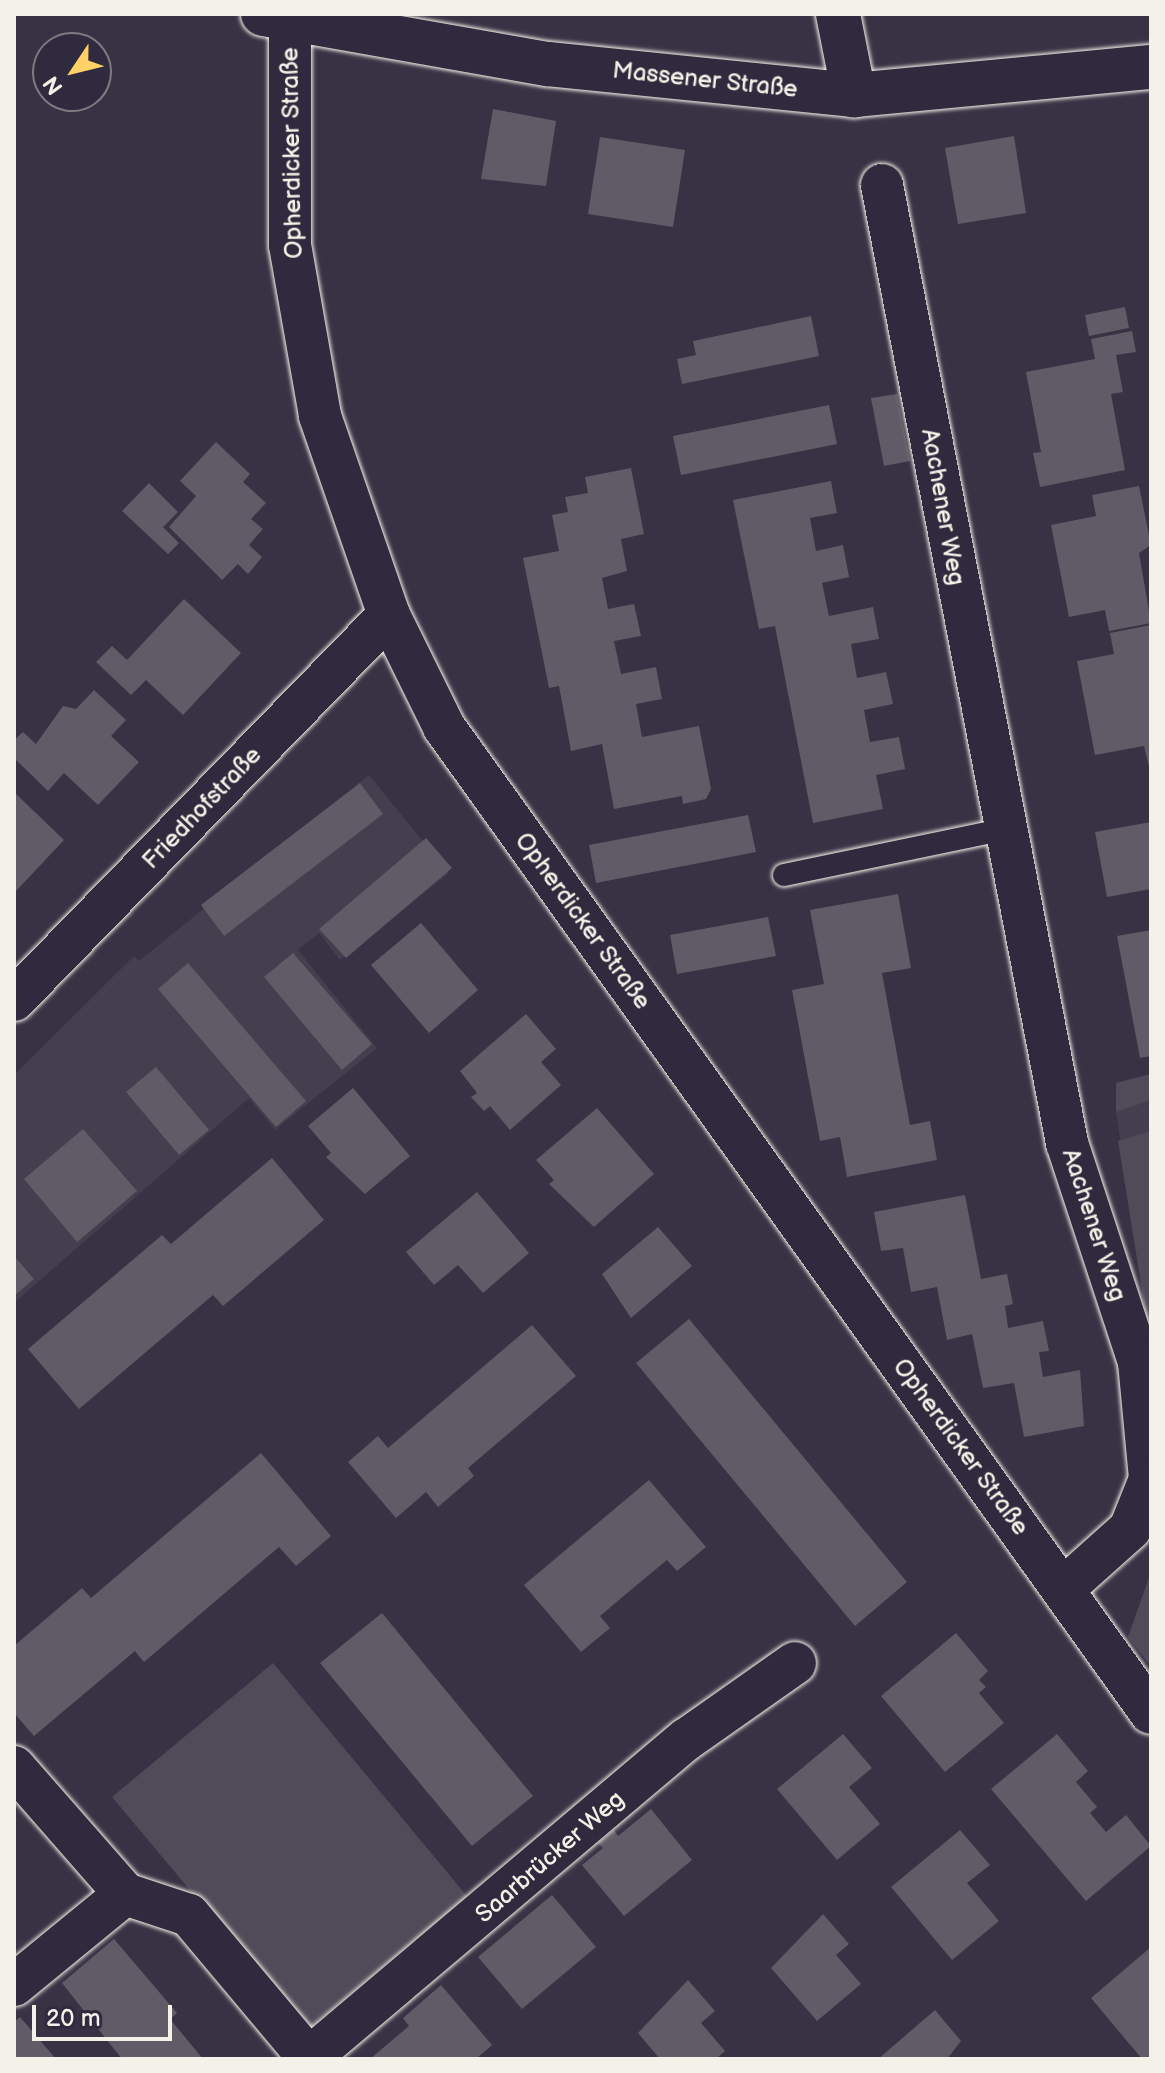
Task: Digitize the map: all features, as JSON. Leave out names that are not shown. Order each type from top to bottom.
[{"type":"street","points":[[838,14],[854,95]]},
{"type":"street","name":"Massener Straße","points":[[276,16],[548,64],[854,95],[1151,67]]},
{"type":"street","name":"Opherdicker Straße","points":[[276,16],[290,245],[320,416],[389,615],[444,727],[1151,1713]]},
{"type":"street","name":"Aachener Weg","points":[[882,185],[1002,830],[1067,1143],[1139,1362],[1150,1479],[1130,1529],[1063,1589]]},
{"type":"street","name":"Friedhofstraße","points":[[14,1000],[389,615]]},
{"type":"street","name":"Saarbrücker Weg","points":[[310,2058],[687,1739],[795,1663]]},
{"type":"street","points":[[14,1767],[125,1894],[189,1915],[310,2058]]},
{"type":"street","points":[[14,1985],[125,1894]]},
{"type":"lane","points":[[784,875],[1002,830]]},
{"type":"shaded area","points":[[369,775],[449,873],[340,960],[319,933],[298,950],[377,1048],[275,1130],[249,1098],[14,1303],[14,1075],[134,956],[139,961]]},
{"type":"shaded area","points":[[1151,1074],[1151,1346],[1116,1112],[1116,1083]]},
{"type":"shaded area","points":[[1151,1074],[1151,1100],[1116,1112],[1116,1083]]},
{"type":"shaded area","points":[[1151,1131],[1151,1346],[1118,1141]]},
{"type":"shaded area","points":[[1151,1572],[1151,1666],[1128,1637]]},
{"type":"shaded area","points":[[273,1663],[467,1896],[307,2030],[112,1797]]},
{"type":"building","points":[[493,109],[556,121],[546,186],[481,179]]},
{"type":"building","points":[[1014,136],[1026,213],[958,224],[945,148]]},
{"type":"building","points":[[600,137],[685,150],[673,227],[588,214]]},
{"type":"building","points":[[1125,307],[1129,328],[1089,336],[1085,315]]},
{"type":"building","points":[[811,316],[819,356],[682,384],[677,359],[696,355],[693,341]]},
{"type":"building","points":[[1132,331],[1136,352],[1116,355],[1123,392],[1111,394],[1125,470],[1040,487],[1033,453],[1041,452],[1026,372],[1095,359],[1091,339]]},
{"type":"building","points":[[897,394],[910,461],[884,466],[871,398]]},
{"type":"building","points":[[829,405],[837,444],[681,475],[673,436]]},
{"type":"building","points":[[216,442],[250,474],[243,482],[266,503],[251,519],[263,529],[249,545],[262,557],[248,574],[238,564],[222,580],[169,527],[196,496],[180,481]]},
{"type":"building","points":[[631,468],[644,534],[621,539],[627,571],[602,578],[608,609],[634,604],[641,636],[614,641],[621,674],[656,667],[662,699],[636,704],[642,737],[699,726],[711,789],[706,799],[683,804],[682,796],[614,809],[602,744],[571,751],[559,686],[549,688],[523,558],[559,551],[552,515],[568,512],[565,497],[588,493],[585,477]]},
{"type":"building","points":[[831,481],[837,513],[810,518],[816,551],[843,545],[849,577],[822,583],[829,616],[873,607],[879,639],[851,644],[857,678],[886,672],[893,704],[864,710],[870,742],[899,737],[905,769],[876,775],[883,809],[813,823],[775,626],[759,629],[733,500]]},
{"type":"building","points":[[149,483],[178,512],[163,527],[179,543],[168,554],[122,511]]},
{"type":"building","points":[[1139,486],[1151,545],[1139,553],[1151,623],[1109,631],[1105,610],[1069,617],[1051,525],[1096,516],[1092,495]]},
{"type":"building","points":[[184,599],[241,653],[183,715],[146,680],[131,695],[96,662],[112,646],[127,660]]},
{"type":"building","points":[[1151,625],[1150,771],[1144,746],[1095,755],[1077,661],[1114,654],[1110,633]]},
{"type":"building","points":[[94,690],[126,720],[111,736],[139,762],[98,805],[64,773],[48,791],[14,758],[14,740],[23,732],[36,744],[63,706],[76,709]]},
{"type":"building","points":[[360,783],[383,814],[224,936],[201,905]]},
{"type":"building","points":[[14,792],[64,840],[16,891],[14,890]]},
{"type":"building","points":[[748,815],[756,852],[596,883],[589,845]]},
{"type":"building","points":[[1151,822],[1151,889],[1107,897],[1095,832]]},
{"type":"building","points":[[426,838],[452,868],[346,958],[319,929]]},
{"type":"building","points":[[898,894],[911,968],[882,973],[910,1125],[930,1121],[937,1160],[847,1177],[840,1137],[820,1141],[792,990],[824,984],[810,910]]},
{"type":"building","points":[[768,917],[776,956],[677,974],[670,935]]},
{"type":"building","points":[[421,923],[478,990],[429,1033],[371,965]]},
{"type":"building","points":[[1151,930],[1151,1056],[1140,1058],[1117,936]]},
{"type":"building","points":[[293,953],[372,1044],[342,1070],[264,977]]},
{"type":"building","points":[[188,963],[306,1101],[276,1127],[158,989]]},
{"type":"building","points":[[526,1014],[556,1049],[541,1062],[561,1085],[510,1130],[490,1106],[484,1111],[471,1097],[477,1093],[460,1071]]},
{"type":"building","points":[[156,1067],[209,1130],[179,1155],[126,1092]]},
{"type":"building","points":[[353,1088],[410,1156],[365,1194],[326,1157],[331,1153],[308,1126]]},
{"type":"building","points":[[597,1108],[654,1174],[594,1227],[549,1184],[554,1180],[536,1160]]},
{"type":"building","points":[[83,1129],[137,1191],[77,1242],[24,1179]]},
{"type":"building","points":[[272,1158],[324,1220],[223,1306],[213,1295],[79,1409],[28,1349],[162,1235],[171,1244]]},
{"type":"building","points":[[477,1192],[529,1253],[483,1293],[458,1265],[434,1285],[406,1252]]},
{"type":"building","points":[[965,1195],[981,1279],[1007,1274],[1013,1304],[1005,1306],[1008,1328],[1043,1321],[1049,1351],[1039,1352],[1043,1377],[1080,1370],[1084,1426],[1024,1437],[1014,1383],[983,1388],[972,1334],[947,1340],[937,1287],[911,1292],[903,1248],[881,1251],[874,1212]]},
{"type":"building","points":[[658,1227],[692,1266],[631,1318],[602,1274]]},
{"type":"building","points":[[14,1256],[34,1279],[14,1296]]},
{"type":"building","points":[[689,1319],[907,1582],[855,1626],[636,1363]]},
{"type":"building","points":[[532,1325],[576,1376],[468,1468],[474,1476],[438,1507],[426,1492],[396,1518],[348,1462],[378,1436],[388,1448]]},
{"type":"building","points":[[261,1453],[331,1536],[296,1566],[279,1547],[144,1662],[135,1651],[34,1736],[14,1713],[14,1646],[82,1588],[91,1598]]},
{"type":"building","points":[[649,1480],[706,1547],[677,1571],[667,1560],[632,1589],[600,1616],[610,1628],[581,1652],[524,1585]]},
{"type":"building","points":[[382,1613],[533,1796],[472,1846],[320,1663]]},
{"type":"building","points":[[956,1633],[988,1671],[979,1680],[986,1687],[979,1693],[1004,1723],[945,1772],[881,1696]]},
{"type":"building","points":[[843,1734],[872,1768],[849,1787],[880,1824],[837,1860],[777,1789]]},
{"type":"building","points":[[1057,1734],[1088,1771],[1076,1782],[1097,1807],[1090,1813],[1106,1832],[1126,1815],[1151,1846],[1086,1901],[991,1789]]},
{"type":"building","points":[[651,1809],[692,1860],[624,1916],[582,1865],[603,1848],[598,1843],[614,1830],[618,1836]]},
{"type":"building","points":[[960,1830],[990,1865],[967,1883],[999,1921],[952,1960],[891,1887]]},
{"type":"building","points":[[552,1895],[596,1947],[522,2009],[478,1957]]},
{"type":"building","points":[[823,1914],[849,1944],[836,1955],[861,1984],[817,2021],[771,1968]]},
{"type":"building","points":[[114,1939],[177,2013],[170,2019],[203,2059],[122,2059],[62,1983]]},
{"type":"building","points":[[1151,1947],[1151,2059],[1142,2059],[1091,1998]]},
{"type":"building","points":[[688,1980],[715,2011],[701,2023],[725,2051],[716,2059],[660,2059],[638,2033]]},
{"type":"building","points":[[441,1985],[492,2045],[476,2059],[370,2059],[409,2026],[403,2018]]},
{"type":"building","points":[[935,2010],[961,2041],[947,2059],[878,2059]]},
{"type":"building","points":[[20,2017],[56,2059],[14,2059],[14,2022]]}]
